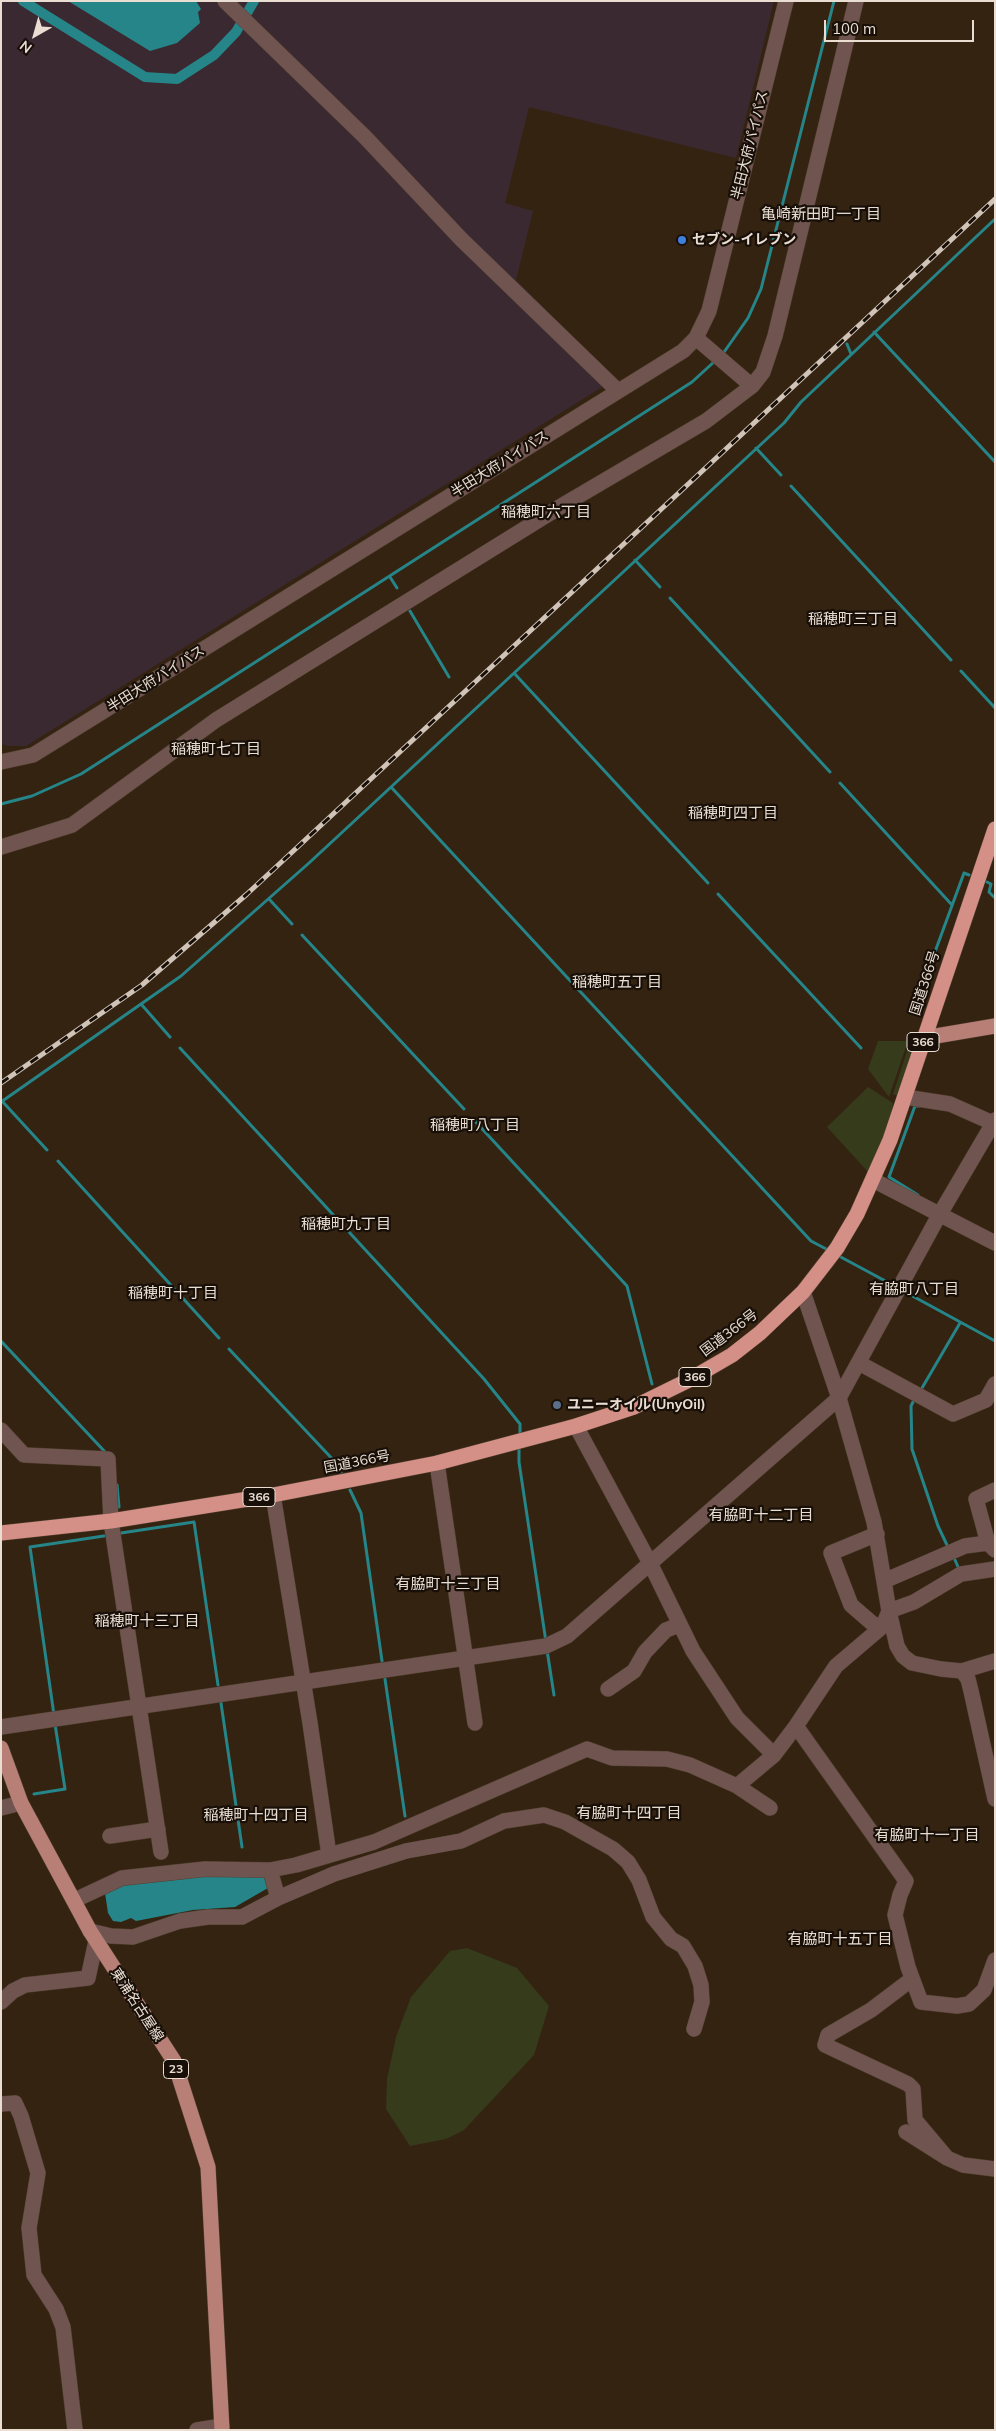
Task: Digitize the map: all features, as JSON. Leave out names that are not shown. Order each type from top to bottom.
[{"type":"highway","name":"国道366号","points":[[1,1533],[110,1521],[273,1495],[437,1464],[576,1426],[634,1407],[711,1368],[760,1332],[803,1292],[833,1253],[874,1180],[905,1098],[995,829]]},
{"type":"main road","points":[[924,1038],[995,1026]]},
{"type":"main road","name":"東浦名古屋線","points":[[1,1748],[21,1803],[93,1936],[174,2061],[208,2167],[222,2428]]},
{"type":"street","points":[[225,1],[365,137],[461,239],[618,391]]},
{"type":"street","name":"半田大府パイパス","points":[[1,762],[33,755],[700,341],[786,1]]},
{"type":"street","points":[[1,847],[72,825],[216,720],[563,505],[706,421],[752,386],[763,372],[775,336],[856,1]]},
{"type":"street","points":[[700,341],[737,371],[752,386]]},
{"type":"street","points":[[1,1728],[546,1646],[567,1636],[651,1565],[839,1398],[940,1214],[992,1125],[950,1104],[905,1098]]},
{"type":"street","points":[[874,1180],[995,1243]]},
{"type":"street","points":[[803,1292],[839,1398],[877,1534],[894,1635],[907,1660],[941,1669],[962,1671],[995,1660]]},
{"type":"street","points":[[859,1363],[953,1414],[986,1400],[995,1384]]},
{"type":"street","points":[[576,1426],[651,1565],[679,1624],[737,1718],[774,1754]]},
{"type":"street","points":[[1,1430],[24,1454],[108,1459],[110,1521],[161,1852]]},
{"type":"street","points":[[437,1464],[475,1723]]},
{"type":"street","points":[[884,1581],[965,1546],[992,1547],[976,1500],[995,1490]]},
{"type":"street","points":[[273,1495],[304,1682],[329,1855]]},
{"type":"street","points":[[877,1534],[831,1553],[851,1605],[873,1624],[883,1626]]},
{"type":"street","points":[[737,1786],[774,1754],[796,1726],[836,1666],[883,1626],[889,1611],[914,1602],[961,1574],[995,1569]]},
{"type":"street","points":[[608,1689],[634,1671],[646,1652],[666,1630],[679,1624]]},
{"type":"street","points":[[962,1671],[968,1679],[995,1799]]},
{"type":"street","points":[[796,1726],[906,1881],[900,1895],[896,1915],[899,1936],[921,2002],[964,2006],[970,2004],[984,1990],[995,1960]]},
{"type":"street","points":[[75,1900],[122,1878],[214,1868],[270,1870],[296,1865],[374,1842],[587,1749],[612,1758],[668,1759],[690,1765],[737,1786],[743,1792],[770,1808]]},
{"type":"street","points":[[1,1808],[21,1803]]},
{"type":"street","points":[[1,2002],[12,1991],[25,1985],[88,1978],[93,1936],[133,1937],[180,1921],[208,1918],[242,1918],[278,1898],[334,1874],[406,1851],[461,1841],[504,1821],[544,1815],[565,1822],[613,1849],[628,1862],[639,1880],[653,1917],[671,1939],[683,1946],[695,1966],[702,1993],[702,2002],[694,2030]]},
{"type":"street","points":[[110,1836],[158,1829]]},
{"type":"street","points":[[270,1870],[278,1898]]},
{"type":"street","points":[[912,1979],[871,2010],[828,2035],[825,2045],[908,2084],[913,2089],[916,2120],[947,2158]]},
{"type":"street","points":[[1,2104],[15,2103],[21,2116],[38,2173],[29,2228],[34,2275],[56,2308],[63,2327],[75,2430]]},
{"type":"street","points":[[906,2132],[947,2158],[963,2165],[995,2169]]},
{"type":"street","points":[[197,2430],[222,2428]]},
{"type":"shaded area","points":[[1,1],[774,1],[736,158],[529,107],[505,203],[533,211],[516,280],[615,379],[26,746],[9,746],[1,744]]},
{"type":"green space","points":[[878,1041],[908,1041],[889,1097],[868,1069]]},
{"type":"green space","points":[[910,1042],[916,1045],[898,1096],[893,1094]]},
{"type":"green space","points":[[868,1087],[893,1103],[891,1118],[870,1174],[827,1127]]},
{"type":"green space","points":[[467,1948],[517,1968],[549,2006],[534,2055],[464,2130],[446,2139],[410,2146],[386,2109],[387,2079],[396,2037],[411,1997],[450,1951]]},
{"type":"water","points":[[68,1],[196,1],[201,9],[198,12],[200,23],[177,43],[150,51]]},
{"type":"water","points":[[219,1873],[265,1876],[268,1888],[235,1907],[193,1910],[136,1921],[131,1918],[121,1922],[113,1921],[108,1913],[105,1893],[123,1885]]},
{"type":"waterway","points":[[23,1],[145,77],[177,79],[214,55],[236,32],[254,1]]},
{"type":"waterway","points":[[722,355],[748,318],[761,289],[834,1]]},
{"type":"waterway","points":[[1,1102],[181,976],[309,863],[784,423],[801,402],[995,219]]},
{"type":"waterway","points":[[874,332],[995,462]]},
{"type":"waterway","points":[[847,344],[851,354]]},
{"type":"waterway","points":[[1,804],[32,796],[81,774],[692,382],[715,361]]},
{"type":"waterway","points":[[756,448],[781,475]]},
{"type":"waterway","points":[[791,486],[951,660]]},
{"type":"waterway","points":[[635,560],[660,587]]},
{"type":"waterway","points":[[390,577],[397,588]]},
{"type":"waterway","points":[[670,598],[830,772]]},
{"type":"waterway","points":[[410,611],[449,677]]},
{"type":"waterway","points":[[961,671],[995,708]]},
{"type":"waterway","points":[[514,673],[708,883]]},
{"type":"waterway","points":[[840,783],[952,905]]},
{"type":"waterway","points":[[391,787],[811,1241],[830,1251]]},
{"type":"waterway","points":[[925,979],[964,873],[969,875]]},
{"type":"waterway","points":[[987,882],[991,884],[989,892],[995,898]]},
{"type":"waterway","points":[[718,894],[861,1048]]},
{"type":"waterway","points":[[269,899],[292,924]]},
{"type":"waterway","points":[[302,935],[464,1109]]},
{"type":"waterway","points":[[141,1004],[170,1037]]},
{"type":"waterway","points":[[180,1048],[484,1379],[520,1424],[520,1436]]},
{"type":"waterway","points":[[2,1101],[47,1150]]},
{"type":"waterway","points":[[918,1195],[889,1177],[915,1106],[919,1106]]},
{"type":"waterway","points":[[474,1120],[627,1286],[652,1384]]},
{"type":"waterway","points":[[58,1161],[219,1338]]},
{"type":"waterway","points":[[837,1255],[891,1284]]},
{"type":"waterway","points":[[907,1293],[995,1341]]},
{"type":"waterway","points":[[922,1388],[960,1323]]},
{"type":"waterway","points":[[1,1341],[107,1454]]},
{"type":"waterway","points":[[229,1349],[338,1465],[341,1472]]},
{"type":"waterway","points":[[913,1402],[911,1406],[912,1449],[938,1526],[947,1545]]},
{"type":"waterway","points":[[519,1445],[519,1462],[546,1642]]},
{"type":"waterway","points":[[117,1485],[119,1507]]},
{"type":"waterway","points":[[350,1490],[361,1513],[382,1661]]},
{"type":"waterway","points":[[121,1533],[194,1522],[218,1685]]},
{"type":"waterway","points":[[54,1715],[30,1547],[104,1536]]},
{"type":"waterway","points":[[955,1560],[959,1569]]},
{"type":"waterway","points":[[547,1650],[554,1695]]},
{"type":"waterway","points":[[385,1679],[405,1816]]},
{"type":"waterway","points":[[221,1703],[242,1847]]},
{"type":"waterway","points":[[34,1794],[65,1789],[55,1724]]},
{"type":"railway","points":[[1,1083],[142,985],[247,894],[995,199]]},
{"type":"place","name":"セブン-イレブン","points":[[682,240]]},
{"type":"place","name":"ユニーオイル(UnyOil)","points":[[557,1405]]},
{"type":"district","name":"亀崎新田町一丁目","points":[[821,214]]},
{"type":"district","name":"稲穂町六丁目","points":[[546,512]]},
{"type":"district","name":"稲穂町三丁目","points":[[853,619]]},
{"type":"district","name":"稲穂町七丁目","points":[[216,749]]},
{"type":"district","name":"稲穂町四丁目","points":[[733,813]]},
{"type":"district","name":"稲穂町五丁目","points":[[617,982]]},
{"type":"district","name":"稲穂町八丁目","points":[[475,1125]]},
{"type":"district","name":"稲穂町九丁目","points":[[346,1224]]},
{"type":"district","name":"有脇町八丁目","points":[[914,1289]]},
{"type":"district","name":"稲穂町十丁目","points":[[173,1293]]},
{"type":"district","name":"有脇町十二丁目","points":[[761,1515]]},
{"type":"district","name":"有脇町十三丁目","points":[[448,1584]]},
{"type":"district","name":"稲穂町十三丁目","points":[[147,1621]]},
{"type":"district","name":"有脇町十四丁目","points":[[629,1813]]},
{"type":"district","name":"稲穂町十四丁目","points":[[256,1815]]},
{"type":"district","name":"有脇町十一丁目","points":[[927,1835]]},
{"type":"district","name":"有脇町十五丁目","points":[[840,1939]]}]
